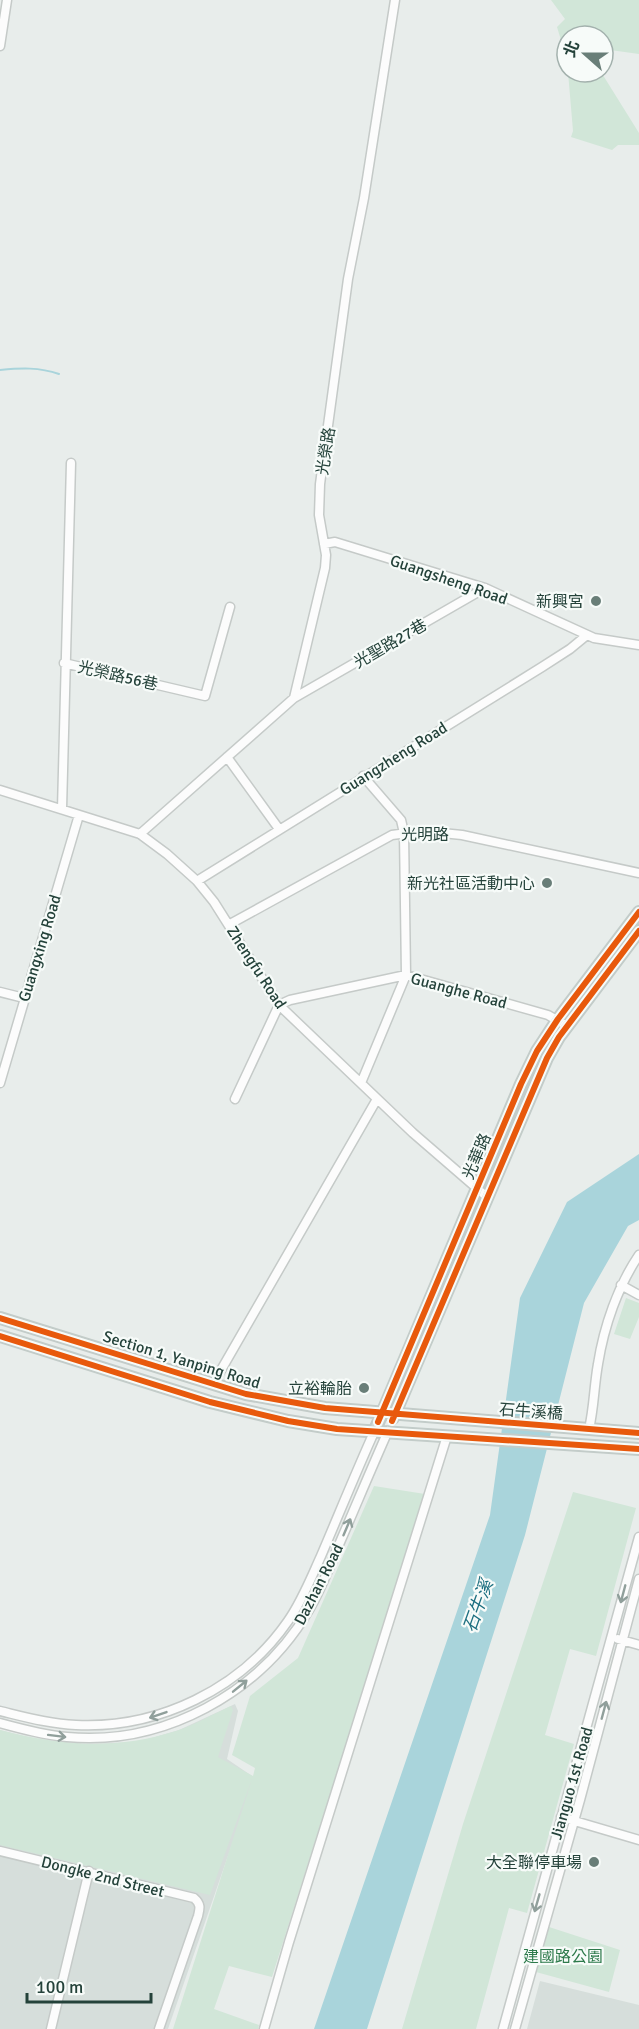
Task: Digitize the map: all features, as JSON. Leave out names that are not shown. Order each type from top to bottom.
[{"type":"main road","name":"光華路","points":[[375,1430],[521,1083],[537,1051],[558,1019],[639,912]]},
{"type":"main road","name":"光華路","points":[[388,1431],[538,1076],[559,1037],[639,931]]},
{"type":"main road","name":"Section 1, Yanping Road","points":[[0,1318],[246,1395],[325,1408],[466,1420]]},
{"type":"main road","points":[[32,1346],[38,1329]]},
{"type":"main road","name":"Section 1, Yanping Road","points":[[0,1336],[210,1402],[288,1421],[327,1428],[463,1437]]},
{"type":"main road","points":[[133,1379],[139,1360]]},
{"type":"main road","name":"石牛溪橋","points":[[466,1420],[639,1433]]},
{"type":"main road","name":"石牛溪橋","points":[[463,1437],[639,1449]]},
{"type":"street","points":[[0,46],[7,0]]},
{"type":"street","name":"光榮路","points":[[294,698],[325,568],[326,555],[319,515],[320,484],[348,279],[364,198],[396,0]]},
{"type":"street","name":"光榮路56巷","points":[[71,463],[64,663],[205,696],[230,607]]},
{"type":"street","name":"Guangsheng Road","points":[[324,544],[335,542],[485,588],[594,638],[639,645]]},
{"type":"street","name":"光聖路27巷","points":[[294,698],[485,588]]},
{"type":"street","name":"Guangzheng Road","points":[[197,881],[551,661],[587,634]]},
{"type":"street","points":[[62,809],[64,663]]},
{"type":"street","points":[[140,834],[294,698]]},
{"type":"street","points":[[227,757],[279,829]]},
{"type":"street","points":[[361,1083],[406,975],[404,833],[401,820],[363,776]]},
{"type":"street","name":"Zhengfu Road","points":[[0,790],[140,834],[168,854],[197,881],[230,924],[279,1005],[377,1099],[487,1197]]},
{"type":"street","name":"Guangxing Road","points":[[0,1083],[79,815]]},
{"type":"street","name":"光明路","points":[[230,924],[392,835],[404,833],[422,831],[462,835],[639,873]]},
{"type":"street","name":"Guanghe Road","points":[[279,1005],[290,1000],[406,975],[558,1019],[567,1026]]},
{"type":"street","points":[[0,992],[24,998]]},
{"type":"street","points":[[235,1099],[279,1005]]},
{"type":"street","points":[[213,1384],[377,1099]]},
{"type":"street","points":[[591,1429],[598,1361],[614,1302],[639,1255]]},
{"type":"street","points":[[621,1286],[639,1295]]},
{"type":"street","name":"Dazhan Road","points":[[0,1711],[46,1722],[75,1725],[105,1725],[150,1718],[196,1701],[241,1672],[270,1644],[289,1620],[304,1594],[375,1430]]},
{"type":"street","name":"Dazhan Road","points":[[0,1723],[44,1734],[69,1737],[97,1738],[139,1733],[200,1713],[234,1692],[264,1667],[285,1644],[308,1611],[324,1581],[388,1431]]},
{"type":"street","points":[[264,2029],[447,1436]]},
{"type":"street","name":"Jianguo 1st Road","points":[[503,2029],[639,1537]]},
{"type":"street","name":"Jianguo 1st Road","points":[[515,2029],[639,1579]]},
{"type":"street","points":[[612,1637],[639,1645]]},
{"type":"street","points":[[561,1817],[639,1840]]},
{"type":"street","name":"Dongke 2nd Street","points":[[0,1851],[194,1898],[200,1907],[159,2029]]},
{"type":"street","points":[[51,2029],[89,1872]]},
{"type":"shaded area","points":[[235,1704],[238,1711],[227,1759],[255,1778],[168,2029],[0,2029],[0,1730],[38,1740],[85,1744],[138,1742],[179,1730]]},
{"type":"shaded area","points":[[540,1981],[639,2005],[639,2029],[527,2029]]},
{"type":"green space","points":[[551,0],[639,0],[639,54],[615,51],[615,24],[560,24],[565,19]]},
{"type":"green space","points":[[569,84],[608,84],[639,133],[639,145],[618,145],[612,150],[571,137],[573,131]]},
{"type":"green space","points":[[626,1298],[639,1303],[639,1317],[630,1339],[614,1334]]},
{"type":"green space","points":[[374,1486],[425,1494],[272,1977],[229,1966],[214,2009],[259,2025],[258,2029],[173,2029],[252,1779],[210,1895],[0,1845],[0,1730],[45,1740],[88,1744],[132,1741],[183,1729],[231,1706],[233,1710],[218,1757],[253,1776],[255,1768],[232,1755],[250,1696],[298,1658]]},
{"type":"green space","points":[[573,1492],[636,1508],[596,1656],[570,1649],[545,1735],[574,1744],[527,1913],[509,1908],[476,2029],[402,2029],[463,1824]]},
{"type":"green space","name":"建國路公園","points":[[546,1926],[620,1950],[609,1992],[534,1971]]},
{"type":"water","name":"石牛溪","points":[[639,1154],[639,1220],[628,1226],[584,1303],[525,1535],[367,2029],[314,2029],[490,1515],[520,1298],[567,1202]]},
{"type":"waterway","points":[[0,370],[30,369],[59,374]]},
{"type":"cycle path","points":[[378,1422],[537,1051],[558,1019],[639,912]]},
{"type":"cycle path","points":[[392,1421],[547,1058],[559,1037],[639,931]]},
{"type":"cycle path","points":[[0,1318],[246,1394],[325,1408],[639,1433]]},
{"type":"cycle path","points":[[0,1336],[210,1402],[288,1421],[337,1429],[639,1449]]},
{"type":"place","name":"新興宮","points":[[596,601]]},
{"type":"place","name":"新光社區活動中心","points":[[547,883]]},
{"type":"place","name":"立裕輪胎","points":[[364,1388]]},
{"type":"place","name":"大全聯停車場","points":[[594,1862]]}]
